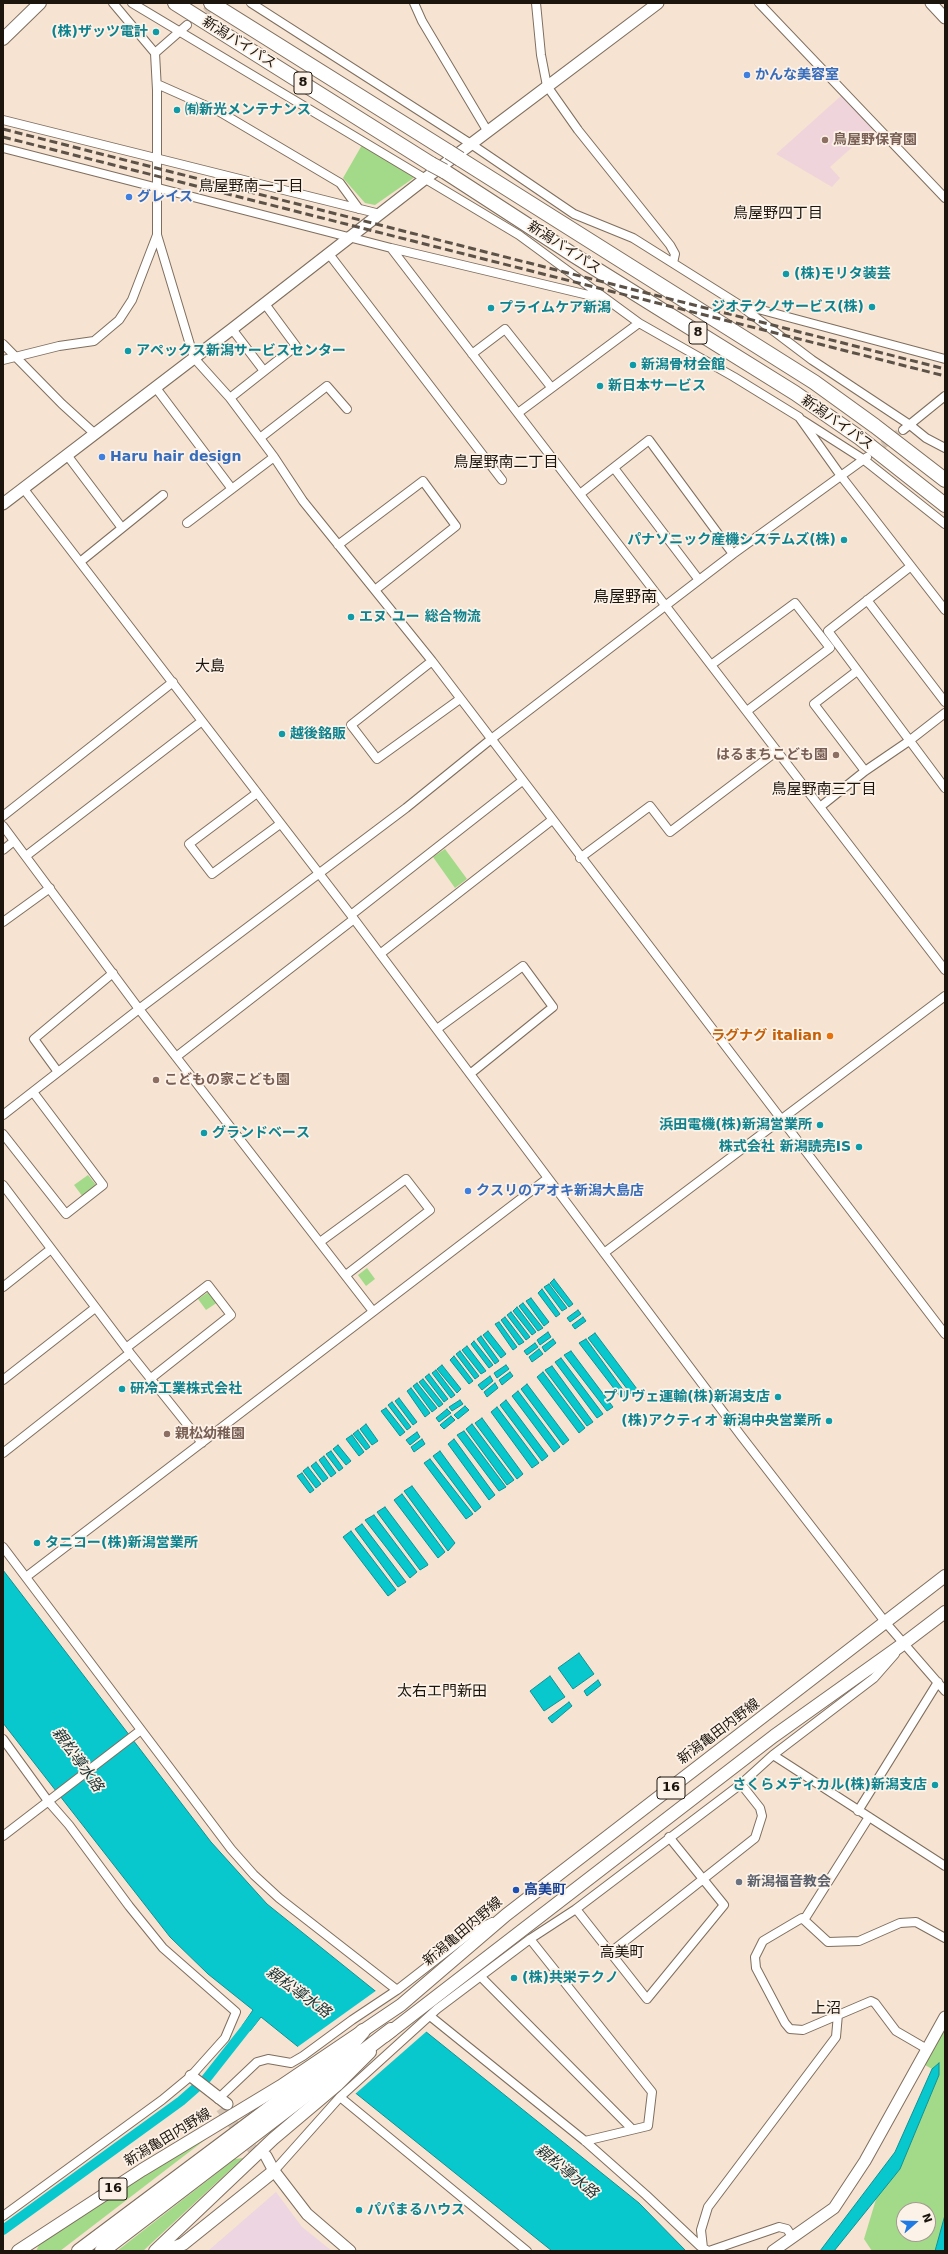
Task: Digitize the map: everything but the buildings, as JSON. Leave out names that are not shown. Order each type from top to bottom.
[{"type":"highway","name":"新潟バイパス","points":[[175,3],[795,393],[860,438],[945,505]]},
{"type":"highway","name":"新潟バイパス","points":[[211,3],[814,382],[876,426],[945,480]]},
{"type":"highway","points":[[102,2251],[331,2081],[392,2030]]},
{"type":"highway","points":[[79,2251],[331,2081],[347,2049],[363,2031]]},
{"type":"main road","points":[[3,39],[40,3]]},
{"type":"main road","name":"新潟亀田内野線","points":[[363,2031],[401,2004],[506,1915],[945,1576]]},
{"type":"main road","name":"16","points":[[392,2030],[774,1736],[904,1644],[945,1612]]},
{"type":"main road","points":[[155,2251],[273,2139],[331,2081]]},
{"type":"main road","name":"新潟亀田内野線","points":[[18,2251],[142,2170],[331,2081]]},
{"type":"main road","points":[[166,2251],[183,2244],[274,2171]]},
{"type":"main road","points":[[29,2251],[44,2234]]},
{"type":"street","points":[[113,3],[155,53],[157,84],[157,235],[194,358],[230,398],[274,457],[303,501],[432,661],[490,740],[945,1334]]},
{"type":"street","points":[[132,3],[178,32],[426,178],[519,235],[639,323],[734,377],[865,458],[945,524]]},
{"type":"street","points":[[251,3],[471,144],[574,214],[633,238],[738,304],[812,360],[910,425],[926,438],[945,448]]},
{"type":"street","points":[[414,3],[422,21],[488,132]]},
{"type":"street","points":[[536,3],[541,56],[547,86],[578,130],[670,246],[674,254],[673,263]]},
{"type":"street","points":[[3,504],[265,304],[426,178],[658,3]]},
{"type":"street","points":[[759,3],[945,198]]},
{"type":"street","points":[[931,3],[945,18]]},
{"type":"street","points":[[155,53],[187,25]]},
{"type":"street","points":[[157,84],[220,112],[340,184],[359,208]]},
{"type":"street","points":[[3,120],[380,214]]},
{"type":"street","points":[[3,148],[157,186],[350,238],[608,300]]},
{"type":"street","points":[[3,360],[16,358],[59,346],[94,341],[119,320],[132,300],[157,235]]},
{"type":"street","points":[[391,248],[945,970]]},
{"type":"street","points":[[329,254],[502,480]]},
{"type":"street","points":[[230,398],[296,346],[265,304]]},
{"type":"street","points":[[738,304],[945,359]]},
{"type":"street","points":[[518,413],[564,377],[573,373],[639,323]]},
{"type":"street","points":[[232,329],[264,371]]},
{"type":"street","points":[[472,354],[505,329],[551,387]]},
{"type":"street","points":[[3,344],[62,404],[95,434]]},
{"type":"street","points":[[260,438],[327,386],[348,409]]},
{"type":"street","points":[[156,388],[232,489]]},
{"type":"street","points":[[903,430],[945,396]]},
{"type":"street","points":[[799,417],[841,476],[945,610]]},
{"type":"street","points":[[580,494],[649,440],[733,554]]},
{"type":"street","points":[[67,455],[122,528]]},
{"type":"street","points":[[187,523],[274,457]]},
{"type":"street","points":[[3,1115],[139,1009],[406,808],[490,740],[666,605],[733,554],[865,458]]},
{"type":"street","points":[[614,468],[699,580]]},
{"type":"street","points":[[338,545],[423,481],[456,526],[375,590]]},
{"type":"street","points":[[23,488],[173,682],[318,874],[353,917],[742,1437],[886,1623],[945,1691]]},
{"type":"street","points":[[80,562],[163,495]]},
{"type":"street","points":[[911,566],[828,631],[945,788]]},
{"type":"street","points":[[867,600],[945,702]]},
{"type":"street","points":[[711,665],[795,603],[830,648],[747,711]]},
{"type":"street","points":[[432,661],[351,725],[377,759],[460,699]]},
{"type":"street","points":[[857,671],[814,704],[865,771]]},
{"type":"street","points":[[3,816],[173,682]]},
{"type":"street","points":[[820,807],[865,771],[910,741],[945,712]]},
{"type":"street","points":[[26,856],[202,721]]},
{"type":"street","points":[[580,858],[650,806],[670,832],[777,751]]},
{"type":"street","points":[[176,1057],[522,781]]},
{"type":"street","points":[[257,793],[189,844],[212,874],[280,824]]},
{"type":"street","points":[[380,954],[552,820]]},
{"type":"street","points":[[3,826],[139,1009],[372,1310]]},
{"type":"street","points":[[3,850],[14,841]]},
{"type":"street","points":[[3,922],[50,888]]},
{"type":"street","points":[[437,1029],[523,966],[553,1007],[470,1074]]},
{"type":"street","points":[[58,1072],[34,1039],[113,973]]},
{"type":"street","points":[[604,1253],[945,996]]},
{"type":"street","points":[[3,1134],[66,1214],[103,1185],[33,1092]]},
{"type":"street","points":[[26,1577],[202,1443],[372,1310],[548,1178]]},
{"type":"street","points":[[320,1242],[406,1179],[430,1210],[346,1275]]},
{"type":"street","points":[[3,1184],[128,1351],[202,1443]]},
{"type":"street","points":[[3,1287],[51,1249]]},
{"type":"street","points":[[3,1453],[208,1285],[231,1315],[150,1379]]},
{"type":"street","points":[[3,1380],[96,1308]]},
{"type":"street","points":[[3,1547],[138,1732],[231,1849],[254,1875],[279,1898],[397,1990]]},
{"type":"street","points":[[274,2171],[331,2081],[423,2023],[430,2016],[530,1940],[576,1909],[669,1837],[741,1784],[773,1755],[874,1678],[904,1644]]},
{"type":"street","points":[[858,1810],[938,1682]]},
{"type":"street","points":[[3,1836],[138,1732]]},
{"type":"street","points":[[3,1739],[50,1799],[129,1906],[164,1948],[236,2012],[225,2038],[193,2078],[3,2216]]},
{"type":"street","points":[[773,1755],[945,1866]]},
{"type":"street","points":[[611,1952],[755,1838],[762,1816],[760,1808],[741,1784]]},
{"type":"street","points":[[804,1920],[869,1817]]},
{"type":"street","points":[[576,1909],[611,1952],[632,1983],[647,1998],[724,1905],[669,1837]]},
{"type":"street","points":[[193,2078],[206,2088],[222,2104],[258,2062],[268,2060],[291,2063],[303,2056],[352,2020],[397,1990],[469,1934],[506,1915]]},
{"type":"street","points":[[927,2050],[896,2031],[875,2003],[871,2001],[803,2030],[790,2029],[785,2023],[756,1968],[755,1957],[763,1941],[802,1918],[828,1942],[859,1941],[900,1923],[916,1922],[945,1938]]},
{"type":"street","points":[[530,1940],[652,2092],[648,2126],[585,2141]]},
{"type":"street","points":[[481,1977],[632,2129]]},
{"type":"street","points":[[706,2250],[701,2230],[708,2207],[836,2037],[838,2014]]},
{"type":"street","points":[[430,2016],[585,2141],[706,2250]]},
{"type":"street","points":[[773,2251],[834,2208],[865,2161],[945,2017]]},
{"type":"street","points":[[331,2081],[525,2251]]},
{"type":"street","points":[[263,2158],[308,2214],[350,2251]]},
{"type":"street","points":[[706,2250],[779,2226],[786,2228],[793,2238]]},
{"type":"shaded area","name":"鳥屋野保育園","points":[[842,95],[875,127],[830,167],[840,178],[832,187],[776,154]]},
{"type":"shaded area","points":[[276,2192],[302,2227],[332,2251],[208,2251]]},
{"type":"green space","points":[[362,145],[415,177],[375,205],[365,203],[343,178]]},
{"type":"green space","points":[[445,849],[467,879],[455,888],[433,857]]},
{"type":"green space","points":[[88,1175],[97,1186],[83,1197],[74,1185]]},
{"type":"green space","points":[[367,1268],[375,1279],[366,1286],[358,1275]]},
{"type":"green space","points":[[210,1291],[218,1302],[206,1310],[198,1299]]},
{"type":"green space","points":[[945,2027],[945,2223],[935,2251],[872,2251],[864,2239],[877,2196],[900,2169],[939,2075],[939,2063],[932,2069],[925,2065]]},
{"type":"green space","points":[[210,2136],[60,2251],[36,2251],[39,2245],[132,2183]]},
{"type":"green space","points":[[243,2158],[143,2251],[117,2251],[235,2159]]},
{"type":"water","points":[[554,1279],[573,1304],[569,1307],[550,1283]]},
{"type":"water","points":[[549,1284],[567,1308],[562,1311],[544,1287]]},
{"type":"water","points":[[542,1289],[560,1314],[556,1317],[538,1293]]},
{"type":"water","points":[[531,1298],[549,1322],[544,1326],[526,1301]]},
{"type":"water","points":[[523,1303],[543,1328],[538,1331],[519,1306]]},
{"type":"water","points":[[517,1307],[536,1332],[532,1335],[513,1311]]},
{"type":"water","points":[[578,1310],[581,1314],[570,1322],[567,1318]]},
{"type":"water","points":[[511,1312],[530,1337],[526,1340],[507,1315]]},
{"type":"water","points":[[505,1317],[524,1342],[519,1345],[501,1320]]},
{"type":"water","points":[[583,1317],[586,1321],[575,1329],[572,1325]]},
{"type":"water","points":[[499,1322],[517,1347],[513,1350],[495,1324]]},
{"type":"water","points":[[488,1331],[506,1354],[501,1358],[483,1335]]},
{"type":"water","points":[[548,1332],[551,1337],[540,1345],[537,1340]]},
{"type":"water","points":[[595,1333],[637,1389],[631,1394],[588,1338]]},
{"type":"water","points":[[481,1336],[499,1361],[495,1364],[477,1339]]},
{"type":"water","points":[[553,1339],[556,1343],[545,1352],[542,1347]]},
{"type":"water","points":[[586,1339],[627,1395],[622,1399],[579,1343]]},
{"type":"water","points":[[474,1341],[493,1365],[489,1368],[471,1344]]},
{"type":"water","points":[[535,1343],[538,1347],[527,1355],[524,1351]]},
{"type":"water","points":[[467,1346],[486,1371],[481,1374],[462,1350]]},
{"type":"water","points":[[539,1349],[543,1354],[532,1362],[529,1357]]},
{"type":"water","points":[[460,1351],[479,1376],[475,1379],[456,1354]]},
{"type":"water","points":[[571,1351],[613,1407],[607,1411],[564,1355]]},
{"type":"water","points":[[454,1356],[473,1381],[469,1384],[450,1360]]},
{"type":"water","points":[[561,1358],[603,1414],[597,1418],[555,1362]]},
{"type":"water","points":[[442,1365],[461,1389],[457,1393],[437,1369]]},
{"type":"water","points":[[506,1365],[509,1369],[497,1378],[494,1373]]},
{"type":"water","points":[[552,1366],[593,1422],[587,1426],[545,1370]]},
{"type":"water","points":[[436,1370],[455,1395],[451,1398],[432,1373]]},
{"type":"water","points":[[510,1372],[513,1376],[502,1385],[499,1380]]},
{"type":"water","points":[[543,1372],[585,1428],[579,1433],[537,1377]]},
{"type":"water","points":[[429,1374],[448,1399],[444,1402],[425,1377]]},
{"type":"water","points":[[490,1376],[493,1381],[482,1390],[478,1385]]},
{"type":"water","points":[[423,1379],[443,1404],[439,1407],[419,1382]]},
{"type":"water","points":[[417,1383],[437,1408],[432,1412],[413,1386]]},
{"type":"water","points":[[495,1383],[498,1388],[487,1397],[484,1392]]},
{"type":"water","points":[[527,1384],[569,1440],[563,1445],[521,1389]]},
{"type":"water","points":[[411,1388],[430,1413],[425,1417],[407,1391]]},
{"type":"water","points":[[518,1391],[560,1447],[554,1452],[512,1396]]},
{"type":"water","points":[[399,1398],[417,1422],[413,1425],[395,1401]]},
{"type":"water","points":[[460,1400],[463,1404],[452,1411],[449,1407]]},
{"type":"water","points":[[506,1400],[548,1456],[542,1461],[500,1405]]},
{"type":"water","points":[[392,1402],[411,1427],[407,1430],[388,1405]]},
{"type":"water","points":[[465,1406],[469,1410],[458,1419],[454,1415]]},
{"type":"water","points":[[497,1407],[539,1463],[532,1468],[491,1412]]},
{"type":"water","points":[[386,1408],[405,1432],[400,1436],[381,1411]]},
{"type":"water","points":[[447,1409],[451,1413],[439,1422],[436,1418]]},
{"type":"water","points":[[451,1416],[455,1420],[444,1429],[440,1425]]},
{"type":"water","points":[[482,1418],[523,1474],[517,1479],[475,1423]]},
{"type":"water","points":[[366,1424],[378,1441],[372,1445],[360,1429]]},
{"type":"water","points":[[472,1424],[514,1480],[507,1485],[466,1429]]},
{"type":"water","points":[[358,1430],[370,1447],[366,1450],[353,1434]]},
{"type":"water","points":[[464,1431],[506,1487],[499,1491],[457,1435]]},
{"type":"water","points":[[417,1432],[420,1437],[410,1445],[406,1440]]},
{"type":"water","points":[[352,1435],[364,1452],[359,1456],[346,1439]]},
{"type":"water","points":[[422,1439],[425,1444],[414,1452],[411,1447]]},
{"type":"water","points":[[454,1439],[495,1495],[489,1500],[448,1444]]},
{"type":"water","points":[[338,1445],[351,1461],[346,1465],[333,1449]]},
{"type":"water","points":[[331,1451],[343,1468],[339,1471],[326,1454]]},
{"type":"water","points":[[440,1451],[481,1507],[475,1512],[433,1456]]},
{"type":"water","points":[[324,1456],[336,1473],[331,1477],[319,1460]]},
{"type":"water","points":[[430,1459],[473,1514],[466,1519],[424,1463]]},
{"type":"water","points":[[316,1462],[328,1478],[323,1482],[311,1466]]},
{"type":"water","points":[[308,1467],[321,1484],[316,1488],[303,1471]]},
{"type":"water","points":[[302,1473],[314,1490],[310,1493],[297,1476]]},
{"type":"water","points":[[412,1486],[455,1543],[448,1551],[404,1491]]},
{"type":"water","points":[[402,1494],[445,1552],[438,1558],[394,1500]]},
{"type":"water","points":[[385,1507],[428,1565],[420,1570],[377,1512]]},
{"type":"water","points":[[374,1515],[417,1572],[410,1578],[365,1520]]},
{"type":"water","points":[[362,1524],[406,1582],[398,1587],[355,1529]]},
{"type":"water","points":[[351,1531],[396,1590],[388,1596],[343,1537]]},
{"type":"water","name":"親松導水路","points":[[3,1570],[211,1842],[267,1904],[639,2203],[686,2251],[552,2251],[261,2017],[250,2031],[242,2026],[253,2010],[208,1974],[170,1937],[3,1723]]},
{"type":"water","points":[[579,1653],[594,1674],[573,1689],[558,1668]]},
{"type":"water","points":[[550,1676],[565,1697],[544,1711],[530,1691]]},
{"type":"water","points":[[598,1680],[601,1685],[587,1696],[584,1691]]},
{"type":"water","points":[[569,1702],[572,1706],[552,1723],[548,1718]]},
{"type":"water","points":[[939,2063],[939,2075],[900,2169],[834,2251],[820,2251],[895,2152],[932,2069]]},
{"type":"water","points":[[945,2215],[945,2251],[935,2251]]},
{"type":"pier","points":[[377,1990],[427,2031],[354,2095],[296,2048]]},
{"type":"waterway","points":[[3,2230],[181,2101],[206,2079],[254,2018]]},
{"type":"tunnel","points":[[196,19],[217,3]]},
{"type":"tunnel","points":[[873,452],[903,430]]},
{"type":"tunnel","points":[[221,2108],[261,2160]]},
{"type":"railway","points":[[3,129],[945,369]]},
{"type":"railway","points":[[3,137],[945,376]]},
{"type":"place","name":"(株)ザッツ電計","points":[[156,32]]},
{"type":"place","name":"かんな美容室","points":[[747,75]]},
{"type":"place","name":"㈲新光メンテナンス","points":[[177,110]]},
{"type":"place","name":"鳥屋野保育園","points":[[825,140]]},
{"type":"place","name":"グレイス","points":[[129,197]]},
{"type":"place","name":"(株)モリタ装芸","points":[[786,274]]},
{"type":"place","name":"ジオテクノサービス(株)","points":[[872,307]]},
{"type":"place","name":"プライムケア新潟","points":[[491,308]]},
{"type":"place","name":"アペックス新潟サービスセンター","points":[[128,351]]},
{"type":"place","name":"新潟骨材会館","points":[[633,365]]},
{"type":"place","name":"新日本サービス","points":[[600,386]]},
{"type":"place","name":"Haru hair design","points":[[102,457]]},
{"type":"place","name":"パナソニック産機システムズ(株)","points":[[844,540]]},
{"type":"place","name":"エヌ ユー 総合物流","points":[[351,617]]},
{"type":"place","name":"越後銘販","points":[[282,734]]},
{"type":"place","name":"はるまちこども園","points":[[836,755]]},
{"type":"place","name":"ラグナグ italian","points":[[830,1036]]},
{"type":"place","name":"こどもの家こども園","points":[[156,1080]]},
{"type":"place","name":"浜田電機(株)新潟営業所","points":[[820,1125]]},
{"type":"place","name":"グランドベース","points":[[204,1133]]},
{"type":"place","name":"株式会社 新潟読売IS","points":[[859,1147]]},
{"type":"place","name":"クスリのアオキ新潟大島店","points":[[468,1191]]},
{"type":"place","name":"研冷工業株式会社","points":[[122,1389]]},
{"type":"place","name":"プリヴェ運輸(株)新潟支店","points":[[778,1397]]},
{"type":"place","name":"(株)アクティオ 新潟中央営業所","points":[[829,1421]]},
{"type":"place","name":"親松幼稚園","points":[[167,1434]]},
{"type":"place","name":"タニコー(株)新潟営業所","points":[[37,1543]]},
{"type":"place","name":"さくらメディカル(株)新潟支店","points":[[935,1785]]},
{"type":"place","name":"新潟福音教会","points":[[739,1882]]},
{"type":"place","name":"高美町","points":[[516,1890]]},
{"type":"place","name":"(株)共栄テクノ","points":[[514,1978]]},
{"type":"place","name":"パパまるハウス","points":[[359,2210]]},
{"type":"district","name":"鳥屋野南一丁目","points":[[251,187]]},
{"type":"district","name":"鳥屋野四丁目","points":[[778,214]]},
{"type":"district","name":"鳥屋野南二丁目","points":[[506,463]]},
{"type":"district","name":"鳥屋野南","points":[[625,598]]},
{"type":"district","name":"大島","points":[[210,667]]},
{"type":"district","name":"鳥屋野南三丁目","points":[[824,790]]},
{"type":"district","name":"太右エ門新田","points":[[442,1692]]},
{"type":"district","name":"高美町","points":[[622,1953]]},
{"type":"district","name":"上沼","points":[[826,2009]]}]
